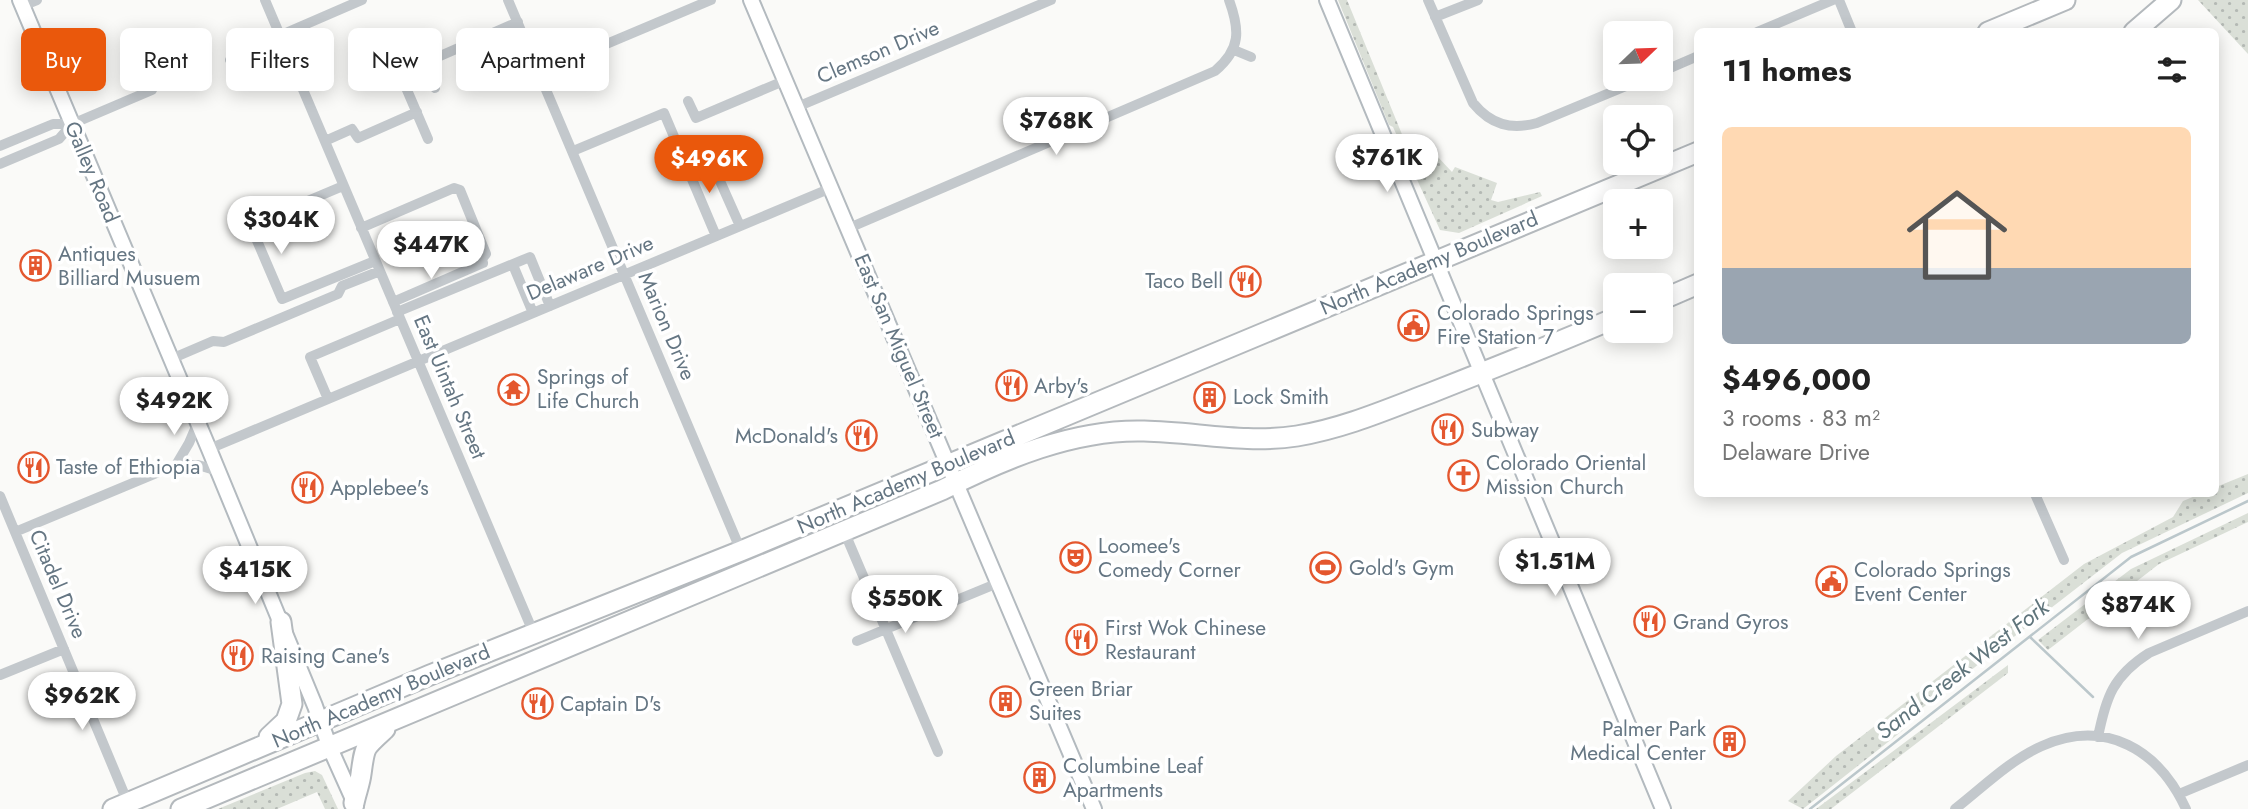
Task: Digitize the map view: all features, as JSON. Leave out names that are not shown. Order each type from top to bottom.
[{"type":"highway","points":[[1998,28],[2065,0]]},
{"type":"highway","points":[[2139,28],[2171,0]]},
{"type":"highway","name":"North Academy Boulevard","points":[[121,806],[1694,154]]},
{"type":"highway","points":[[1673,295],[1694,286]]},
{"type":"highway","name":"North Academy Boulevard","points":[[181,809],[1047,447],[1093,435],[1142,431],[1255,440],[1333,429],[1603,323]]},
{"type":"highway","points":[[246,752],[273,734],[286,721],[290,712],[292,695],[281,622]]},
{"type":"highway","points":[[355,806],[363,753],[396,719]]},
{"type":"main road","name":"East San Miguel Street","points":[[751,0],[1094,809]]},
{"type":"main road","points":[[1327,0],[1434,261],[1483,372],[1535,507],[1663,809]]},
{"type":"main road","name":"Galley Road","points":[[21,3],[172,359],[355,806]]},
{"type":"street","points":[[21,3],[37,0]]},
{"type":"street","name":"East Uintah Street","points":[[265,0],[276,28]]},
{"type":"street","points":[[300,28],[362,0]]},
{"type":"street","name":"Marion Drive","points":[[508,0],[521,28]]},
{"type":"street","points":[[609,43],[711,0]]},
{"type":"street","name":"Clemson Drive","points":[[797,107],[1051,0]]},
{"type":"street","points":[[849,228],[1205,77],[1224,64],[1234,50],[1236,24],[1229,0]]},
{"type":"street","points":[[1428,0],[1467,92],[1480,112],[1490,120],[1512,127],[1522,127],[1613,91]]},
{"type":"street","points":[[1436,17],[1478,0]]},
{"type":"street","points":[[1766,28],[1833,0]]},
{"type":"street","points":[[1839,0],[1850,28]]},
{"type":"street","points":[[442,55],[518,22]]},
{"type":"street","points":[[1234,50],[1251,57]]},
{"type":"street","points":[[1673,67],[1694,58]]},
{"type":"street","points":[[688,101],[696,118],[786,80]]},
{"type":"street","points":[[0,146],[53,124],[72,124],[150,91]]},
{"type":"street","name":"East Uintah Street","points":[[303,91],[534,634]]},
{"type":"street","points":[[407,91],[428,139]]},
{"type":"street","name":"Marion Drive","points":[[548,91],[741,551]]},
{"type":"street","points":[[325,141],[352,129],[358,138],[416,112]]},
{"type":"street","points":[[573,151],[664,113],[716,236]]},
{"type":"street","points":[[0,164],[59,139],[72,124]]},
{"type":"street","points":[[681,155],[704,145],[740,226]]},
{"type":"street","points":[[343,186],[258,222],[253,229],[282,299],[377,266]]},
{"type":"street","points":[[328,399],[310,356],[483,263],[482,259],[486,254],[460,190],[454,188],[361,228]]},
{"type":"street","name":"Delaware Drive","points":[[209,449],[831,188]]},
{"type":"street","points":[[396,311],[530,257],[550,306]]},
{"type":"street","points":[[513,265],[533,313]]},
{"type":"street","points":[[172,359],[213,341],[224,342],[338,294],[342,286],[377,266]]},
{"type":"street","points":[[176,465],[198,422]]},
{"type":"street","points":[[15,532],[176,465],[198,465],[218,471]]},
{"type":"street","name":"Citadel Drive","points":[[0,496],[64,649],[121,806]]},
{"type":"street","points":[[2036,497],[2064,560]]},
{"type":"street","points":[[844,531],[938,752]]},
{"type":"street","points":[[857,641],[998,583]]},
{"type":"street","points":[[2098,737],[2105,704],[2112,688],[2123,672],[2136,661],[2148,653],[2248,611]]},
{"type":"street","points":[[0,675],[64,649]]},
{"type":"street","points":[[1955,809],[2040,747],[2076,737],[2098,737],[2138,749],[2167,775],[2186,809]]},
{"type":"street","points":[[2179,794],[2248,765]]},
{"type":"shaded area","points":[[1338,0],[1347,0],[1408,149],[1421,139],[1452,172],[1455,167],[1497,183],[1491,200],[1498,202],[1540,192],[1542,196],[1459,233],[1440,230],[1393,127],[1389,125]]},
{"type":"shaded area","points":[[2198,0],[2248,0],[2248,54]]},
{"type":"shaded area","points":[[2248,474],[2248,493],[2122,553],[1921,709],[1902,731],[1803,809],[1788,801],[1836,756],[2084,564],[2173,517],[2183,501],[2193,497],[2219,497],[2219,486]]},
{"type":"shaded area","points":[[2248,513],[2248,522],[2159,564],[2048,650],[2038,640],[2131,569]]},
{"type":"shaded area","points":[[2008,665],[2008,673],[1831,809],[1816,809]]},
{"type":"shaded area","points":[[315,771],[322,775],[338,809],[325,809],[317,792],[277,809],[218,809],[305,773]]},
{"type":"waterway","name":"Sand Creek West Fork","points":[[1810,809],[2131,557],[2248,501]]},
{"type":"waterway","points":[[2030,637],[2093,697]]},
{"type":"place","name":"Antiques Billiard Musuem","points":[[35,266]]},
{"type":"place","name":"Taco Bell","points":[[1246,281]]},
{"type":"place","name":"Colorado Springs Fire Station 7","points":[[1414,325]]},
{"type":"place","name":"Arby's","points":[[1011,386]]},
{"type":"place","name":"Springs of Life Church","points":[[514,389]]},
{"type":"place","name":"Lock Smith","points":[[1210,397]]},
{"type":"place","name":"Subway","points":[[1448,430]]},
{"type":"place","name":"McDonald's","points":[[861,436]]},
{"type":"place","name":"Taste of Ethiopia","points":[[33,467]]},
{"type":"place","name":"Colorado Oriental Mission Church","points":[[1463,475]]},
{"type":"place","name":"Applebee's","points":[[307,488]]},
{"type":"place","name":"Loomee's Comedy Corner","points":[[1075,558]]},
{"type":"place","name":"Gold's Gym","points":[[1326,568]]},
{"type":"place","name":"Colorado Springs Event Center","points":[[1831,582]]},
{"type":"place","name":"Grand Gyros","points":[[1650,622]]},
{"type":"place","name":"First Wok Chinese Restaurant","points":[[1082,640]]},
{"type":"place","name":"Raising Cane's","points":[[238,656]]},
{"type":"place","name":"Green Briar Suites","points":[[1006,701]]},
{"type":"place","name":"Captain D's","points":[[537,704]]},
{"type":"place","name":"Palmer Park Medical Center","points":[[1729,741]]},
{"type":"place","name":"Columbine Leaf Apartments","points":[[1040,778]]}]
